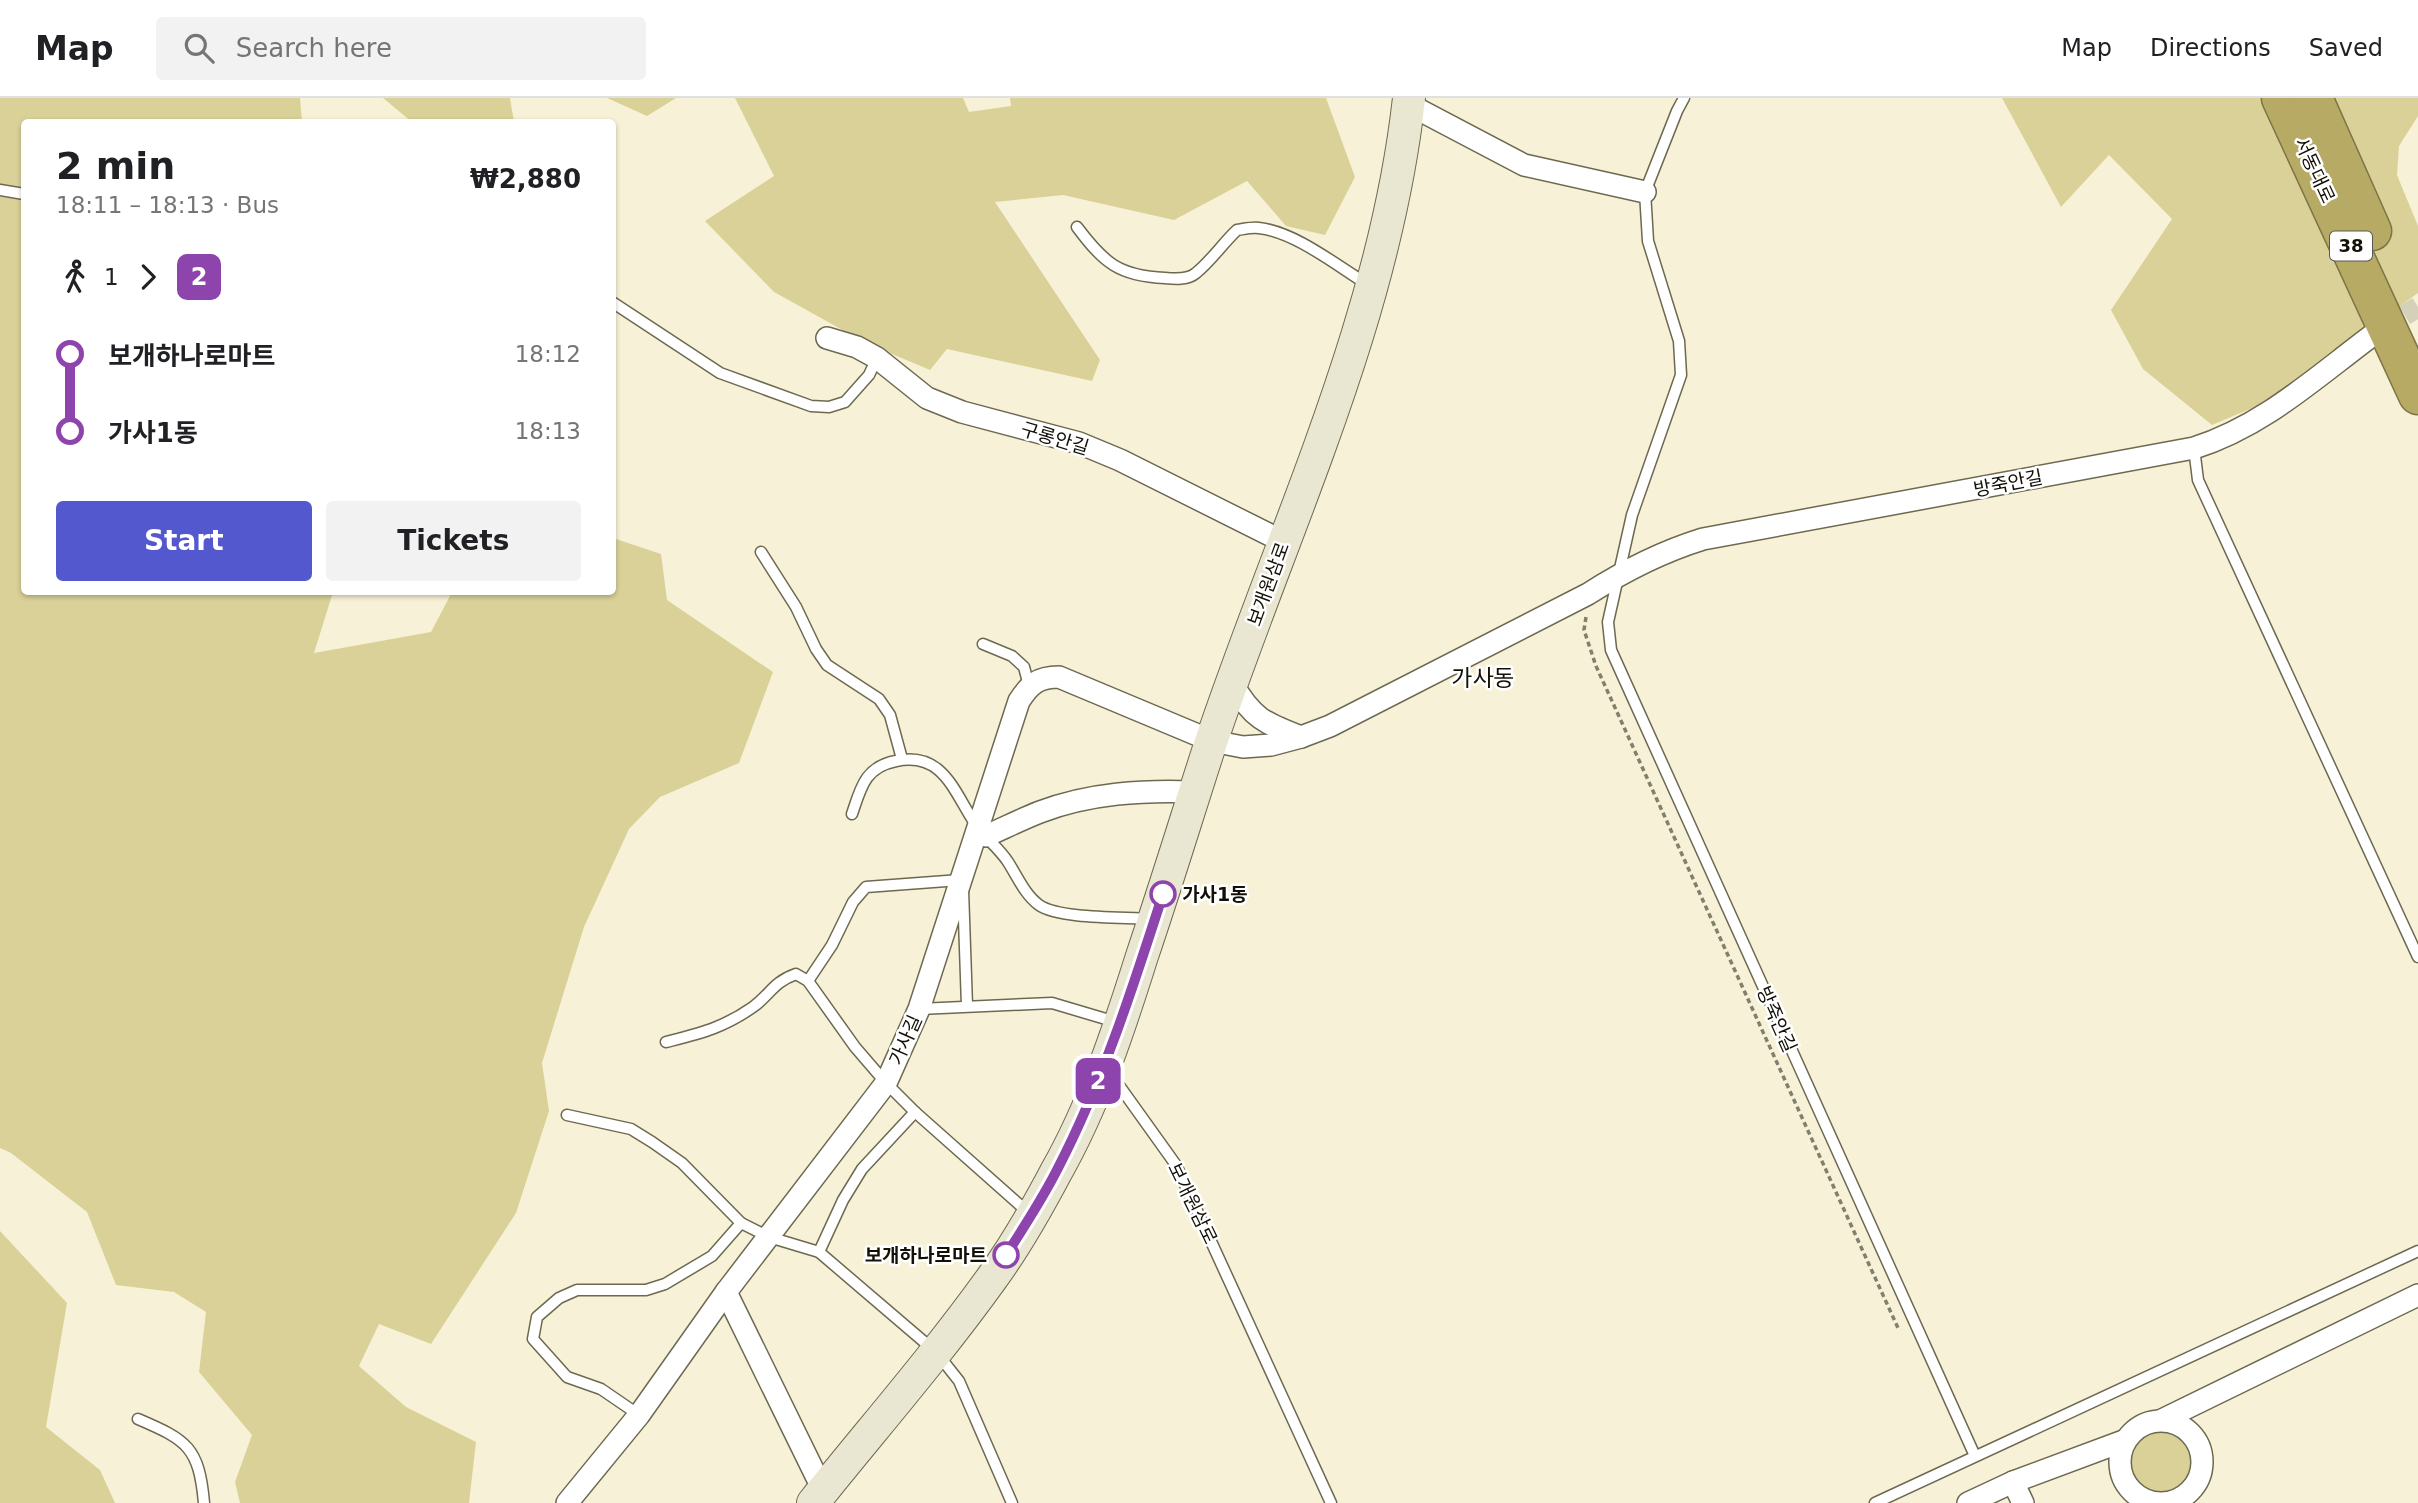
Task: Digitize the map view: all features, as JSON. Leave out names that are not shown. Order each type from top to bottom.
[{"type":"highway","name":"서동대로","points":[[2281,98],[2418,395]]},
{"type":"highway","name":"서동대로","points":[[2313,98],[2418,331]]},
{"type":"main road","name":"보개원삼로","points":[[818,1497],[994,1276],[1058,1170],[1105,1065],[1232,683],[1328,427],[1372,287],[1388,226],[1408,101]]},
{"type":"street","points":[[1408,101],[1524,165],[1645,192]]},
{"type":"street","name":"방죽안길","points":[[1212,741],[1243,747],[1271,745],[1330,726],[1588,594],[1617,576],[1669,551],[1703,539],[2194,448],[2222,439],[2273,412],[2374,334]]},
{"type":"street","name":"구롱안길","points":[[827,338],[857,347],[877,358],[927,398],[962,412],[1079,443],[1120,460],[1284,542]]},
{"type":"street","points":[[1029,685],[1044,677],[1059,677],[1212,741]]},
{"type":"street","points":[[1232,683],[1245,706],[1258,718],[1301,737]]},
{"type":"street","name":"가사길","points":[[567,1503],[639,1415],[726,1292],[886,1083],[919,1009],[961,877],[981,831],[1019,701],[1029,685]]},
{"type":"street","points":[[981,831],[1075,802],[1110,795],[1152,791],[1195,792]]},
{"type":"street","points":[[726,1292],[818,1497]]},
{"type":"street","points":[[2162,1420],[2183,1426],[2198,1442],[2202,1452],[2201,1474],[2183,1501],[2150,1501],[2131,1490],[2121,1472],[2121,1450],[2126,1440],[2141,1425],[2162,1420],[2418,1295]]},
{"type":"street","points":[[1968,1503],[2013,1482],[2126,1440]]},
{"type":"street","points":[[2013,1482],[2023,1503]]},
{"type":"lane","points":[[1617,576],[1632,515],[1681,375],[1679,341],[1648,241],[1645,192],[1684,98]]},
{"type":"lane","points":[[0,190],[21,194]]},
{"type":"lane","points":[[1077,227],[1096,252],[1112,265],[1133,275],[1179,279],[1195,275],[1237,230],[1257,228],[1292,239],[1372,287]]},
{"type":"lane","points":[[616,305],[719,373],[811,406],[829,407],[845,402],[869,375],[877,358]]},
{"type":"lane","points":[[2194,448],[2198,480],[2418,957]]},
{"type":"lane","points":[[761,552],[796,607],[816,649],[827,665],[880,699],[890,715],[902,759]]},
{"type":"lane","name":"방죽안길","points":[[1617,576],[1608,622],[1611,650],[1975,1456]]},
{"type":"lane","points":[[983,644],[1012,656],[1024,667],[1029,685]]},
{"type":"lane","points":[[852,814],[863,781],[881,763],[902,759],[925,760],[942,770],[981,831],[1005,858],[1032,900],[1042,907],[1058,913],[1154,920]]},
{"type":"lane","points":[[808,981],[832,945],[853,902],[866,887],[961,877],[966,931],[967,1006]]},
{"type":"lane","points":[[666,1042],[715,1030],[755,1006],[782,979],[796,974],[808,981],[855,1046],[886,1083],[1031,1215]]},
{"type":"lane","points":[[919,1009],[1052,1003],[1120,1023]]},
{"type":"lane","name":"보개원삼로","points":[[1105,1065],[1176,1165],[1331,1503]]},
{"type":"lane","points":[[818,1252],[862,1169],[915,1112]]},
{"type":"lane","points":[[567,1115],[631,1129],[652,1142],[682,1163],[741,1223],[769,1237],[818,1252],[936,1352],[959,1381],[1012,1503]]},
{"type":"lane","points":[[639,1415],[601,1389],[567,1377],[533,1339],[537,1317],[559,1298],[577,1290],[646,1290],[665,1284],[712,1256],[741,1223]]},
{"type":"lane","points":[[1875,1503],[2418,1251]]},
{"type":"lane","points":[[138,1419],[185,1442],[197,1463],[204,1503]]},
{"type":"path","points":[[1588,594],[1584,630],[1596,666],[1898,1328]]},
{"type":"shaded area","points":[[0,98],[300,98],[302,119],[21,119],[21,595],[332,595],[314,653],[431,632],[450,595],[616,595],[616,539],[661,554],[667,600],[773,672],[739,763],[660,797],[629,829],[584,927],[542,1063],[549,1111],[516,1213],[431,1344],[379,1324],[359,1366],[406,1407],[476,1442],[469,1503],[240,1503],[235,1482],[252,1435],[199,1372],[206,1312],[174,1292],[116,1285],[87,1212],[11,1153],[0,1148]]},
{"type":"shaded area","points":[[383,98],[510,98],[514,119],[408,119]]},
{"type":"shaded area","points":[[607,98],[676,98],[647,116]]},
{"type":"shaded area","points":[[735,98],[963,98],[969,112],[1011,106],[1010,98],[1326,98],[1355,177],[1325,235],[1286,226],[1247,181],[1174,220],[1063,195],[995,202],[1100,360],[1092,381],[947,349],[930,370],[866,343],[774,292],[705,221],[774,176]]},
{"type":"shaded area","points":[[2002,98],[2418,98],[2418,116],[2399,146],[2397,175],[2418,226],[2418,293],[2264,403],[2212,425],[2143,369],[2111,310],[2172,219],[2109,155],[2061,207]]},
{"type":"shaded area","points":[[0,1231],[67,1303],[46,1427],[100,1470],[115,1503],[0,1503]]},
{"type":"shaded area","points":[[2155,1430],[2167,1430],[2179,1435],[2189,1445],[2194,1463],[2192,1476],[2179,1491],[2167,1496],[2155,1496],[2143,1491],[2133,1481],[2128,1469],[2128,1457],[2133,1445],[2143,1435]]},
{"type":"tunnel","points":[[2378,331],[2418,307]]},
{"type":"bus line","name":"2","points":[[1006,1255],[1058,1170],[1105,1065],[1163,894]]},
{"type":"place","name":"가사1동","points":[[1163,894]]},
{"type":"place","name":"보개하나로마트","points":[[1006,1255]]},
{"type":"district","name":"가사동","points":[[1483,678]]}]
